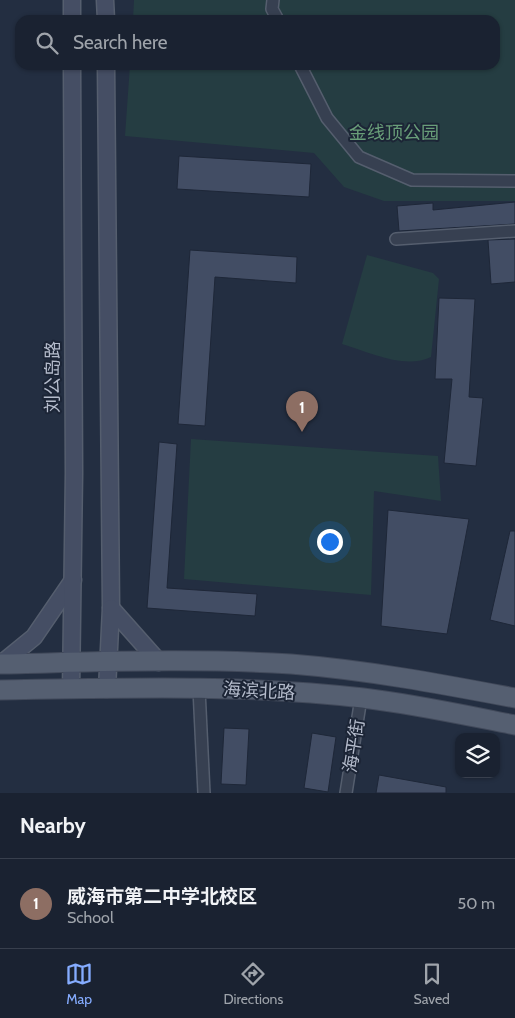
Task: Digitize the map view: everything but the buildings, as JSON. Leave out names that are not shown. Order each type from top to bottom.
[{"type":"main road","points":[[72,0],[72,15]]},
{"type":"main road","points":[[106,0],[106,15]]},
{"type":"main road","name":"刘公岛路","points":[[71,689],[73,580],[72,70]]},
{"type":"main road","points":[[106,70],[111,608],[107,688]]},
{"type":"main road","points":[[0,664],[34,637],[73,580]]},
{"type":"main road","points":[[111,608],[159,662]]},
{"type":"main road","name":"海滨北路","points":[[0,664],[108,662],[262,663],[364,672],[515,698]]},
{"type":"main road","name":"海滨北路","points":[[0,690],[107,688],[241,689],[361,698],[421,706],[515,725]]},
{"type":"street","points":[[274,0],[272,9],[275,15]]},
{"type":"street","points":[[303,70],[327,118],[359,157],[412,180],[515,181]]},
{"type":"street","points":[[396,240],[515,231]]},
{"type":"street","points":[[199,689],[204,793]]},
{"type":"street","name":"海平街","points":[[346,793],[361,698]]},
{"type":"green space","name":"金线顶公园","points":[[134,0],[515,0],[515,201],[384,201],[344,187],[314,153],[125,136],[130,70],[500,70],[500,15],[133,15]]},
{"type":"green space","points":[[367,255],[433,273],[439,279],[431,357],[421,361],[399,361],[342,344]]},
{"type":"green space","points":[[191,439],[438,456],[441,501],[374,491],[371,595],[184,579]]},
{"type":"place","name":"威海市第二中学北校区","points":[[302,432]]}]
